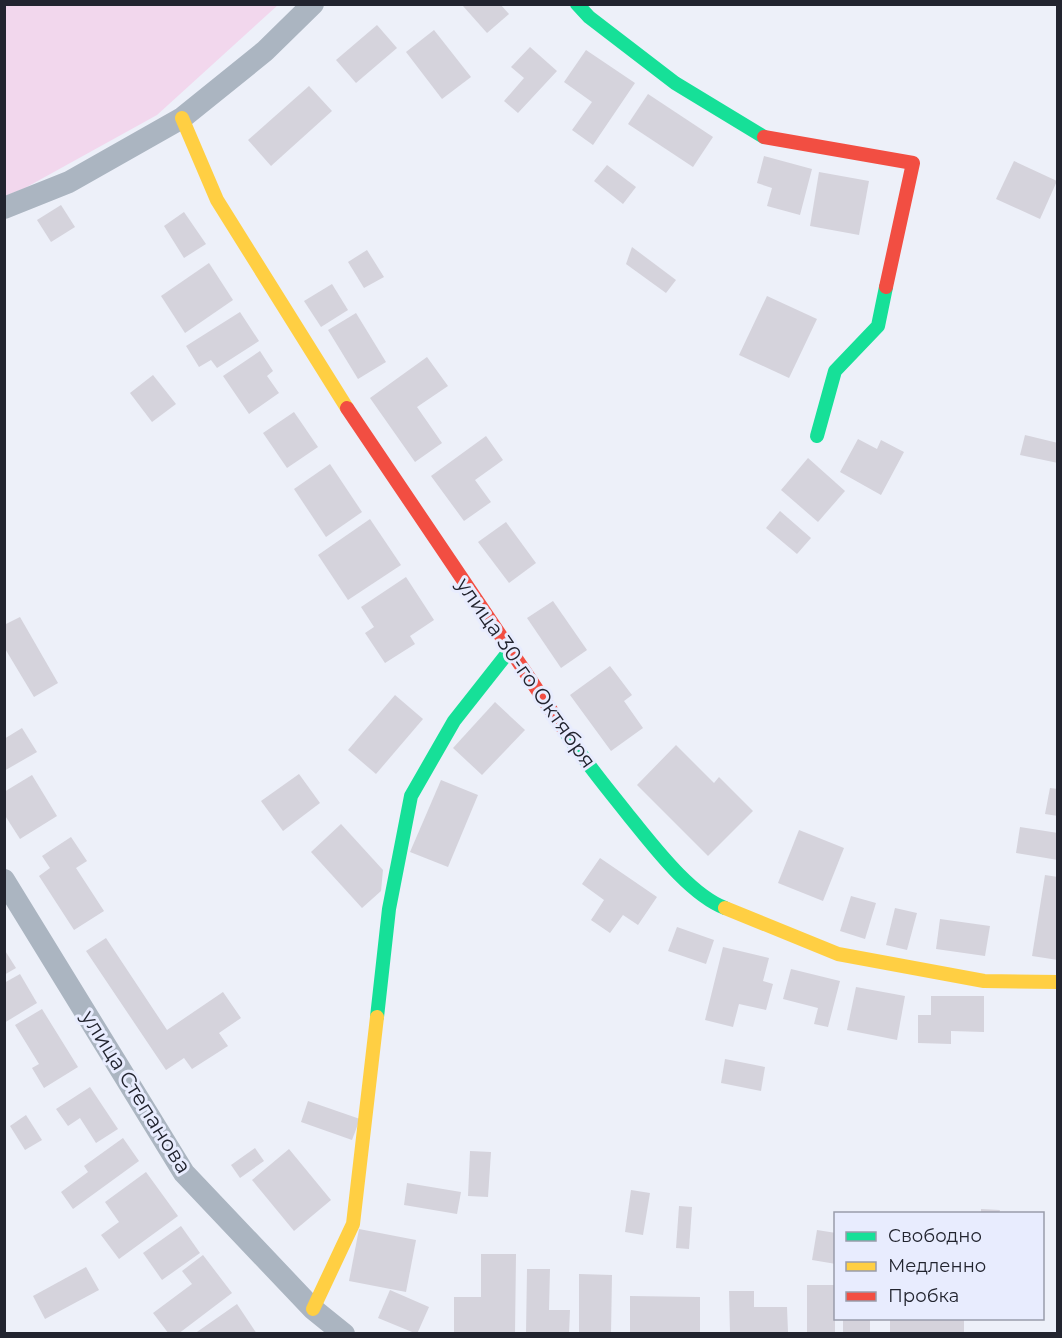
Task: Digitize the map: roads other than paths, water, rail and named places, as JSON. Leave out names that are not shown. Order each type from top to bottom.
[{"type":"street","points":[[4,208],[69,182],[182,118],[265,51],[313,4]]},
{"type":"street","points":[[577,4],[589,17],[675,83],[765,138],[913,163],[878,326],[835,371],[817,436]]},
{"type":"street","name":"улица 30-го Октября","points":[[182,118],[217,200],[354,419],[589,766],[670,866],[714,904],[837,954],[984,981],[1058,982]]},
{"type":"street","points":[[313,1309],[353,1224],[388,909],[411,796],[454,721],[510,650]]},
{"type":"street","name":"улица Степанова","points":[[4,880],[184,1173],[313,1309],[344,1334]]}]
